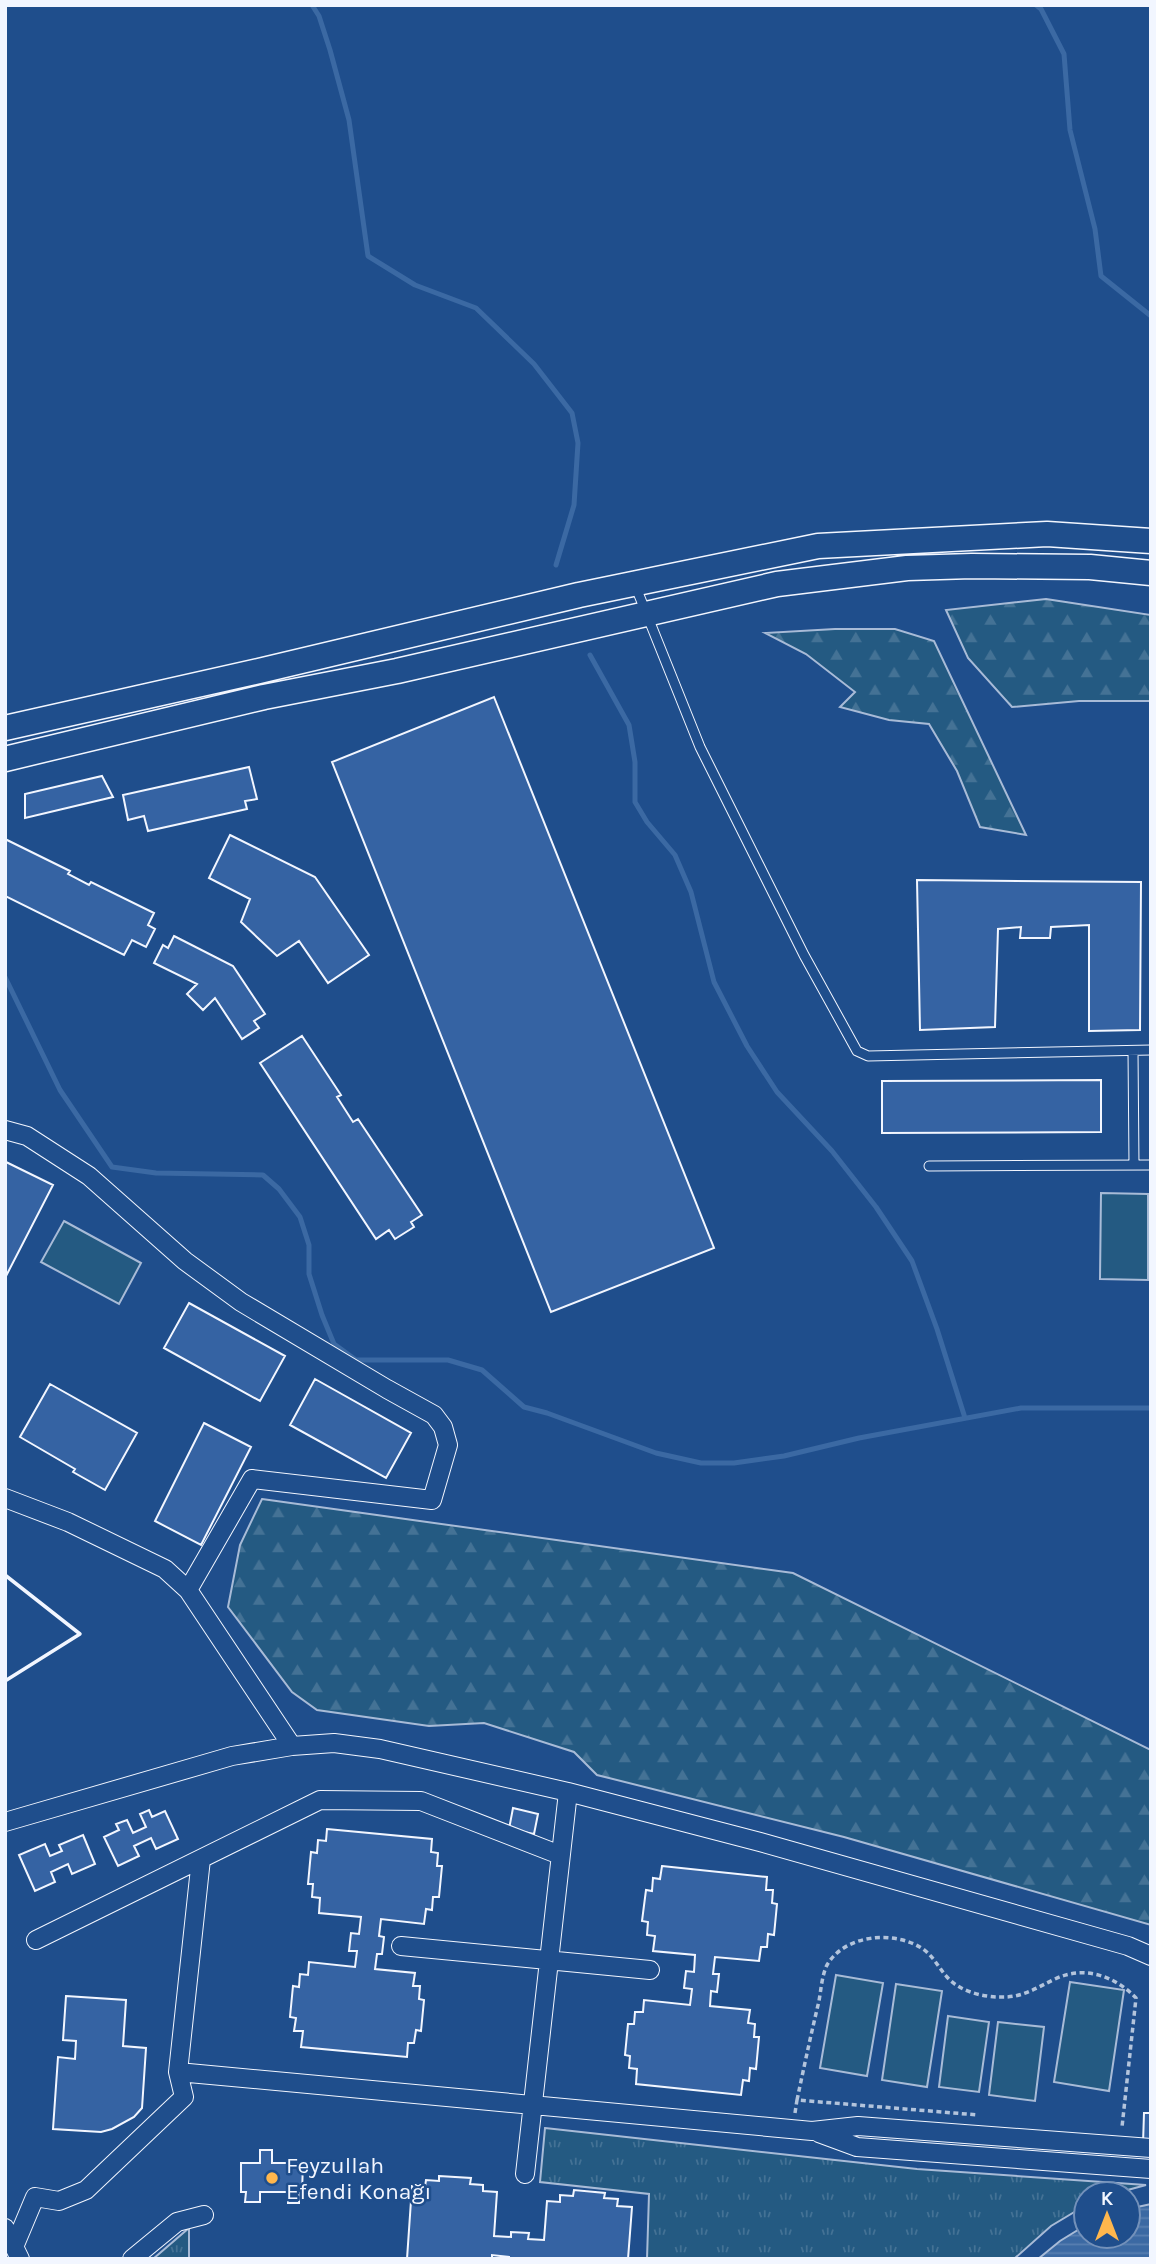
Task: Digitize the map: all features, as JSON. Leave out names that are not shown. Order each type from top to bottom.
[{"type":"street","points":[[5,728],[258,671],[398,636],[635,583],[818,546],[1047,534],[1151,541]]},
{"type":"street","points":[[5,759],[264,698],[397,671],[777,584],[907,568],[972,566],[1090,567],[1151,573]]},
{"type":"street","points":[[258,671],[264,698]]},
{"type":"street","points":[[42,721],[53,748]]},
{"type":"street","points":[[5,1130],[27,1136],[89,1176],[186,1261],[241,1302],[435,1415],[443,1427],[448,1445],[432,1500],[252,1479],[188,1590]]},
{"type":"street","points":[[5,1498],[68,1522],[165,1569],[188,1590],[292,1746]]},
{"type":"street","points":[[5,1822],[232,1756],[292,1746],[334,1743],[380,1749],[568,1792],[773,1845],[1128,1946],[1151,1956]]},
{"type":"street","points":[[525,2174],[568,1792]]},
{"type":"street","points":[[36,1940],[320,1800],[421,1801],[560,1855]]},
{"type":"street","points":[[17,2253],[35,2197],[59,2201],[86,2190],[184,2097],[178,2072],[201,1859]]},
{"type":"street","points":[[401,1946],[650,1970]]},
{"type":"street","points":[[178,2072],[812,2131],[858,2126],[1151,2148]]},
{"type":"street","points":[[812,2131],[857,2147],[1151,2169]]},
{"type":"street","points":[[132,2259],[177,2222],[204,2216]]},
{"type":"street","points":[[5,2228],[17,2253]]},
{"type":"lane","points":[[635,583],[699,747],[804,954],[857,1051],[868,1056],[1151,1050]]},
{"type":"lane","points":[[1133,1051],[1134,1165]]},
{"type":"lane","points":[[929,1166],[1151,1165]]},
{"type":"path","points":[[793,2129],[827,1966],[846,1948],[872,1938],[885,1937],[911,1942],[941,1966],[947,1977],[982,1996],[1021,1995],[1055,1979],[1078,1973],[1090,1973],[1111,1979],[1129,1991],[1136,1998],[1124,2127],[1110,2126]]},
{"type":"path","points":[[797,2100],[987,2116]]},
{"type":"green space","points":[[1046,599],[1151,615],[1151,701],[1079,701],[1012,707],[968,658],[946,610]]},
{"type":"green space","points":[[895,629],[934,641],[1026,835],[980,827],[957,771],[929,724],[889,720],[840,707],[855,692],[806,654],[765,633]]},
{"type":"green space","points":[[1101,1193],[1148,1194],[1148,1280],[1100,1279]]},
{"type":"green space","points":[[64,1221],[141,1263],[119,1304],[41,1262]]},
{"type":"green space","points":[[262,1499],[793,1573],[1151,1750],[1151,1925],[844,1837],[597,1775],[574,1752],[484,1723],[429,1726],[317,1710],[292,1692],[228,1607],[240,1545]]},
{"type":"green space","points":[[836,1975],[883,1983],[867,2076],[820,2068]]},
{"type":"green space","points":[[1070,1982],[1124,1990],[1109,2091],[1054,2082]]},
{"type":"green space","points":[[896,1984],[942,1991],[927,2087],[882,2080]]},
{"type":"green space","points":[[948,2016],[989,2022],[979,2092],[939,2087]]},
{"type":"green space","points":[[998,2022],[1044,2027],[1035,2101],[989,2095]]},
{"type":"green space","points":[[545,2128],[917,2169],[1074,2180],[1072,2180],[1072,2213],[1051,2226],[1014,2259],[647,2259],[649,2194],[540,2182]]},
{"type":"green space","points":[[189,2228],[189,2259],[153,2259]]},
{"type":"shaded area","points":[[1151,2204],[1151,2259],[1038,2259],[1072,2234],[1072,2250],[1142,2250],[1142,2206]]},
{"type":"building","points":[[494,697],[714,1248],[551,1312],[332,762]]},
{"type":"building","points":[[249,767],[257,799],[245,801],[247,809],[148,831],[144,816],[128,820],[123,795]]},
{"type":"building","points":[[102,776],[113,797],[25,818],[25,794]]},
{"type":"building","points":[[230,835],[315,877],[369,955],[328,983],[299,941],[277,956],[241,922],[250,899],[209,878]]},
{"type":"building","points":[[5,839],[70,871],[68,874],[89,885],[91,882],[154,913],[148,925],[155,929],[146,947],[132,940],[124,955],[5,896]]},
{"type":"building","points":[[917,880],[1141,882],[1140,1030],[1089,1031],[1089,925],[1051,927],[1050,938],[1020,938],[1021,927],[998,929],[995,1027],[920,1030]]},
{"type":"building","points":[[174,936],[233,966],[265,1014],[254,1021],[259,1028],[242,1039],[215,998],[203,1010],[187,994],[197,984],[154,963],[163,945],[168,948]]},
{"type":"building","points":[[302,1036],[341,1095],[337,1097],[353,1122],[358,1119],[422,1215],[411,1222],[414,1227],[395,1239],[389,1230],[376,1239],[260,1063]]},
{"type":"building","points":[[1101,1080],[1101,1132],[882,1133],[882,1081]]},
{"type":"building","points":[[6,1162],[53,1185],[5,1278],[5,1164]]},
{"type":"building","points":[[189,1303],[285,1356],[260,1401],[164,1348]]},
{"type":"building","points":[[315,1379],[411,1433],[386,1478],[290,1425]]},
{"type":"building","points":[[50,1384],[137,1433],[105,1490],[20,1437]]},
{"type":"building","points":[[204,1423],[251,1447],[201,1545],[155,1521]]},
{"type":"building","points":[[513,1808],[538,1814],[534,1834],[509,1829]]},
{"type":"building","points":[[149,1810],[152,1817],[165,1811],[178,1839],[156,1849],[151,1838],[134,1846],[139,1856],[118,1866],[104,1837],[119,1830],[116,1824],[127,1820],[133,1833],[146,1827],[140,1814]]},
{"type":"building","points":[[327,1829],[432,1839],[431,1852],[438,1853],[437,1866],[442,1866],[439,1897],[433,1897],[432,1910],[426,1909],[424,1924],[381,1919],[379,1936],[384,1937],[382,1954],[377,1954],[375,1969],[415,1973],[413,1986],[420,1986],[419,1999],[424,2000],[421,2031],[416,2030],[414,2043],[408,2043],[407,2057],[301,2047],[303,2031],[294,2031],[296,2018],[290,2017],[293,1986],[299,1987],[300,1974],[308,1975],[309,1962],[355,1967],[357,1951],[349,1951],[351,1933],[359,1934],[361,1917],[319,1913],[320,1898],[312,1897],[313,1884],[308,1884],[311,1852],[317,1853],[318,1840],[326,1841]]},
{"type":"building","points":[[83,1835],[95,1864],[72,1874],[68,1864],[51,1872],[55,1882],[35,1891],[19,1855],[45,1844],[50,1856],[62,1851],[59,1845]]},
{"type":"building","points":[[662,1866],[767,1877],[766,1890],[773,1890],[772,1903],[777,1904],[774,1935],[768,1934],[767,1947],[761,1947],[759,1961],[715,1957],[713,1974],[719,1974],[717,1992],[711,1991],[710,2006],[750,2010],[748,2023],[755,2024],[754,2037],[759,2037],[756,2069],[750,2068],[749,2081],[743,2080],[741,2095],[636,2084],[637,2069],[629,2068],[630,2056],[625,2055],[628,2024],[634,2024],[635,2012],[643,2012],[644,2000],[690,2005],[692,1989],[684,1988],[686,1971],[694,1972],[695,1955],[653,1951],[655,1936],[647,1935],[648,1922],[642,1921],[646,1890],[652,1891],[653,1878],[660,1879]]},
{"type":"building","points":[[66,1996],[126,2000],[123,2046],[146,2048],[142,2108],[134,2117],[112,2129],[101,2132],[53,2129],[58,2057],[75,2059],[76,2041],[63,2040]]},
{"type":"building","points":[[1144,2113],[1151,2113],[1151,2144],[1143,2144]]},
{"type":"building","name":"Feyzullah Efendi Konağı","points":[[260,2150],[272,2150],[272,2163],[303,2163],[299,2203],[288,2203],[288,2192],[260,2192],[260,2202],[245,2202],[246,2192],[241,2192],[241,2163],[260,2163]]},
{"type":"building","points":[[439,2176],[471,2178],[470,2184],[483,2185],[483,2191],[497,2192],[494,2236],[511,2237],[511,2232],[529,2233],[528,2239],[544,2240],[547,2201],[560,2202],[560,2195],[573,2196],[574,2190],[605,2193],[604,2198],[618,2199],[617,2206],[632,2207],[628,2259],[509,2259],[492,2255],[492,2259],[407,2259],[412,2186],[425,2187],[426,2180],[439,2181]]},
{"type":"waterway","points":[[312,5],[319,16],[330,50],[349,120],[368,256],[415,285],[476,308],[534,364],[572,413],[578,443],[574,505],[556,565]]},
{"type":"waterway","points":[[1036,5],[1041,9],[1064,54],[1070,130],[1095,229],[1101,276],[1151,316]]},
{"type":"waterway","points":[[590,655],[629,725],[635,762],[635,802],[647,822],[675,855],[691,892],[714,982],[747,1046],[777,1092],[832,1151],[876,1207],[912,1261],[965,1418]]},
{"type":"waterway","points":[[5,977],[60,1090],[112,1167],[156,1173],[263,1175],[279,1189],[300,1217],[309,1245],[309,1274],[334,1344],[356,1360],[448,1360],[482,1370],[524,1407],[656,1453],[701,1463],[734,1463],[784,1456],[859,1438],[1021,1408],[1151,1408]]},
{"type":"wall","points":[[5,1575],[80,1634],[5,1681]]},
{"type":"place","name":"Feyzullah Efendi Konağı","points":[[272,2178]]}]
